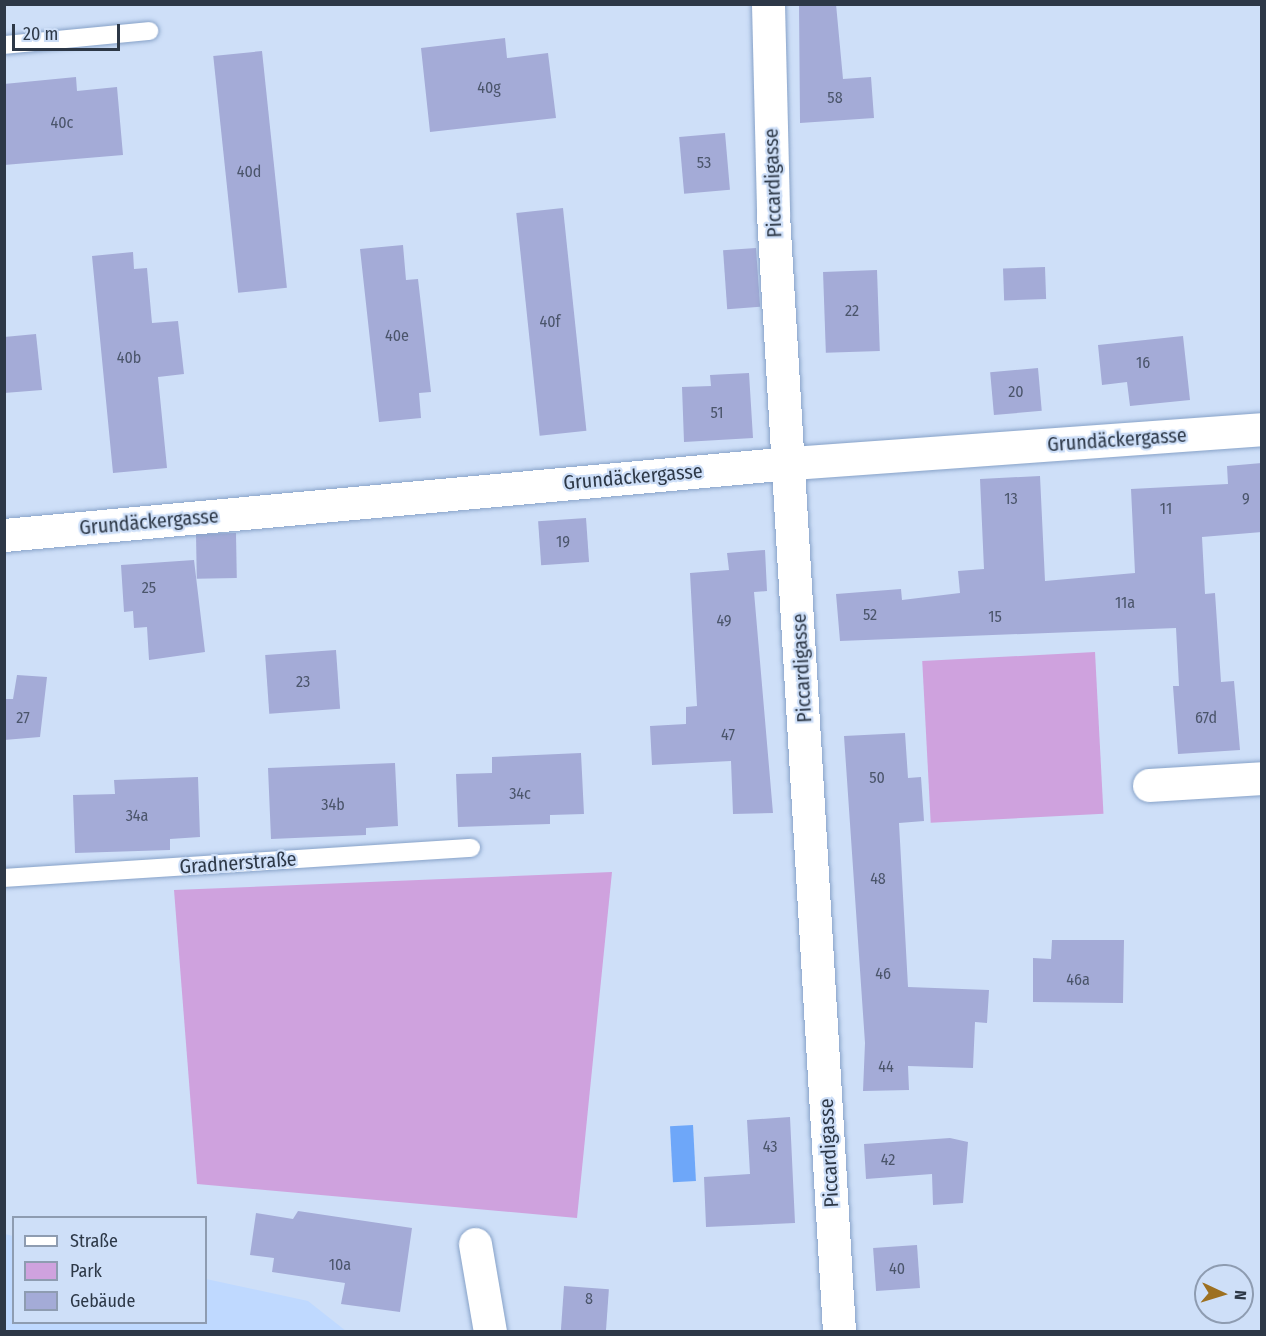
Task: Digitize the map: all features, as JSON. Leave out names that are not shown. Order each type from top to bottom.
[{"type":"street","name":"Piccardigasse","points":[[768,4],[773,214],[791,463],[839,1332]]},
{"type":"street","name":"Grundäckergasse","points":[[4,535],[791,463],[1262,429]]},
{"type":"street","points":[[1149,785],[1262,778]]},
{"type":"street","points":[[475,1244],[490,1332]]},
{"type":"lane","points":[[4,45],[149,31]]},
{"type":"lane","name":"Gradnerstraße","points":[[4,878],[471,848]]},
{"type":"shaded area","points":[[5,1234],[12,1236],[12,1324],[207,1324],[207,1279],[308,1301],[346,1331],[5,1331]]},
{"type":"green space","points":[[1095,652],[1103,814],[931,823],[922,661]]},
{"type":"green space","points":[[612,872],[577,1218],[197,1184],[174,890]]},
{"type":"water","points":[[693,1125],[696,1181],[673,1182],[670,1126]]},
{"type":"building","points":[[799,4],[836,4],[843,79],[871,77],[874,118],[800,123]]},
{"type":"building","points":[[505,38],[507,58],[548,53],[556,118],[430,132],[421,48]]},
{"type":"building","points":[[262,51],[287,288],[238,293],[213,56]]},
{"type":"building","points":[[76,77],[77,91],[117,87],[123,155],[4,165],[4,84]]},
{"type":"building","points":[[725,133],[730,190],[684,194],[679,137]]},
{"type":"building","points":[[563,208],[586,431],[540,436],[516,213]]},
{"type":"building","points":[[403,245],[406,280],[418,279],[431,392],[419,393],[421,418],[379,422],[360,249]]},
{"type":"building","points":[[756,248],[760,307],[727,309],[723,250]]},
{"type":"building","points":[[133,252],[134,269],[147,268],[152,323],[178,321],[184,374],[158,377],[167,468],[113,473],[92,256]]},
{"type":"building","points":[[1045,267],[1046,299],[1004,300],[1003,268]]},
{"type":"building","points":[[877,270],[880,351],[826,353],[823,272]]},
{"type":"building","points":[[36,334],[42,390],[4,393],[4,337]]},
{"type":"building","points":[[1183,336],[1190,400],[1130,406],[1127,382],[1102,385],[1098,345]]},
{"type":"building","points":[[1038,368],[1042,411],[994,415],[990,372]]},
{"type":"building","points":[[749,373],[753,438],[684,442],[682,387],[711,386],[710,375]]},
{"type":"building","points":[[1262,463],[1262,532],[1202,537],[1205,594],[1215,593],[1221,682],[1234,681],[1240,750],[1178,754],[1173,686],[1179,686],[1176,628],[840,641],[836,594],[901,589],[902,600],[960,593],[958,571],[984,569],[980,479],[1040,476],[1045,581],[1135,573],[1131,489],[1228,484],[1227,466]]},
{"type":"building","points":[[586,518],[589,562],[541,565],[538,521]]},
{"type":"building","points":[[236,533],[237,578],[197,579],[196,534]]},
{"type":"building","points":[[765,550],[767,591],[754,592],[773,813],[733,814],[731,761],[652,765],[650,726],[686,724],[686,707],[697,706],[690,573],[729,570],[727,553]]},
{"type":"building","points":[[194,560],[205,652],[149,660],[147,627],[134,628],[133,611],[124,612],[121,565]]},
{"type":"building","points":[[336,650],[340,709],[269,714],[265,655]]},
{"type":"building","points":[[17,675],[47,677],[40,737],[4,740],[4,699],[13,699]]},
{"type":"building","points":[[905,733],[908,778],[921,777],[924,821],[899,823],[908,987],[989,990],[987,1023],[975,1022],[973,1068],[908,1066],[909,1090],[863,1091],[865,1043],[844,736]]},
{"type":"building","points":[[581,753],[584,814],[550,815],[550,824],[458,827],[456,774],[492,773],[492,757]]},
{"type":"building","points":[[395,763],[398,826],[366,828],[366,835],[271,839],[268,768]]},
{"type":"building","points":[[198,777],[200,837],[170,839],[170,850],[75,853],[73,795],[115,794],[114,780]]},
{"type":"building","points":[[1052,940],[1124,940],[1123,1003],[1033,1002],[1033,958],[1051,959]]},
{"type":"building","points":[[790,1117],[795,1223],[706,1227],[704,1177],[750,1174],[747,1120]]},
{"type":"building","points":[[950,1138],[968,1142],[963,1203],[933,1205],[932,1174],[866,1179],[864,1144]]},
{"type":"building","points":[[298,1211],[412,1228],[400,1312],[341,1304],[345,1283],[272,1272],[274,1258],[250,1255],[256,1213],[293,1219]]},
{"type":"building","points":[[917,1245],[920,1288],[876,1291],[873,1248]]},
{"type":"building","points":[[564,1286],[609,1289],[606,1332],[561,1332]]}]
